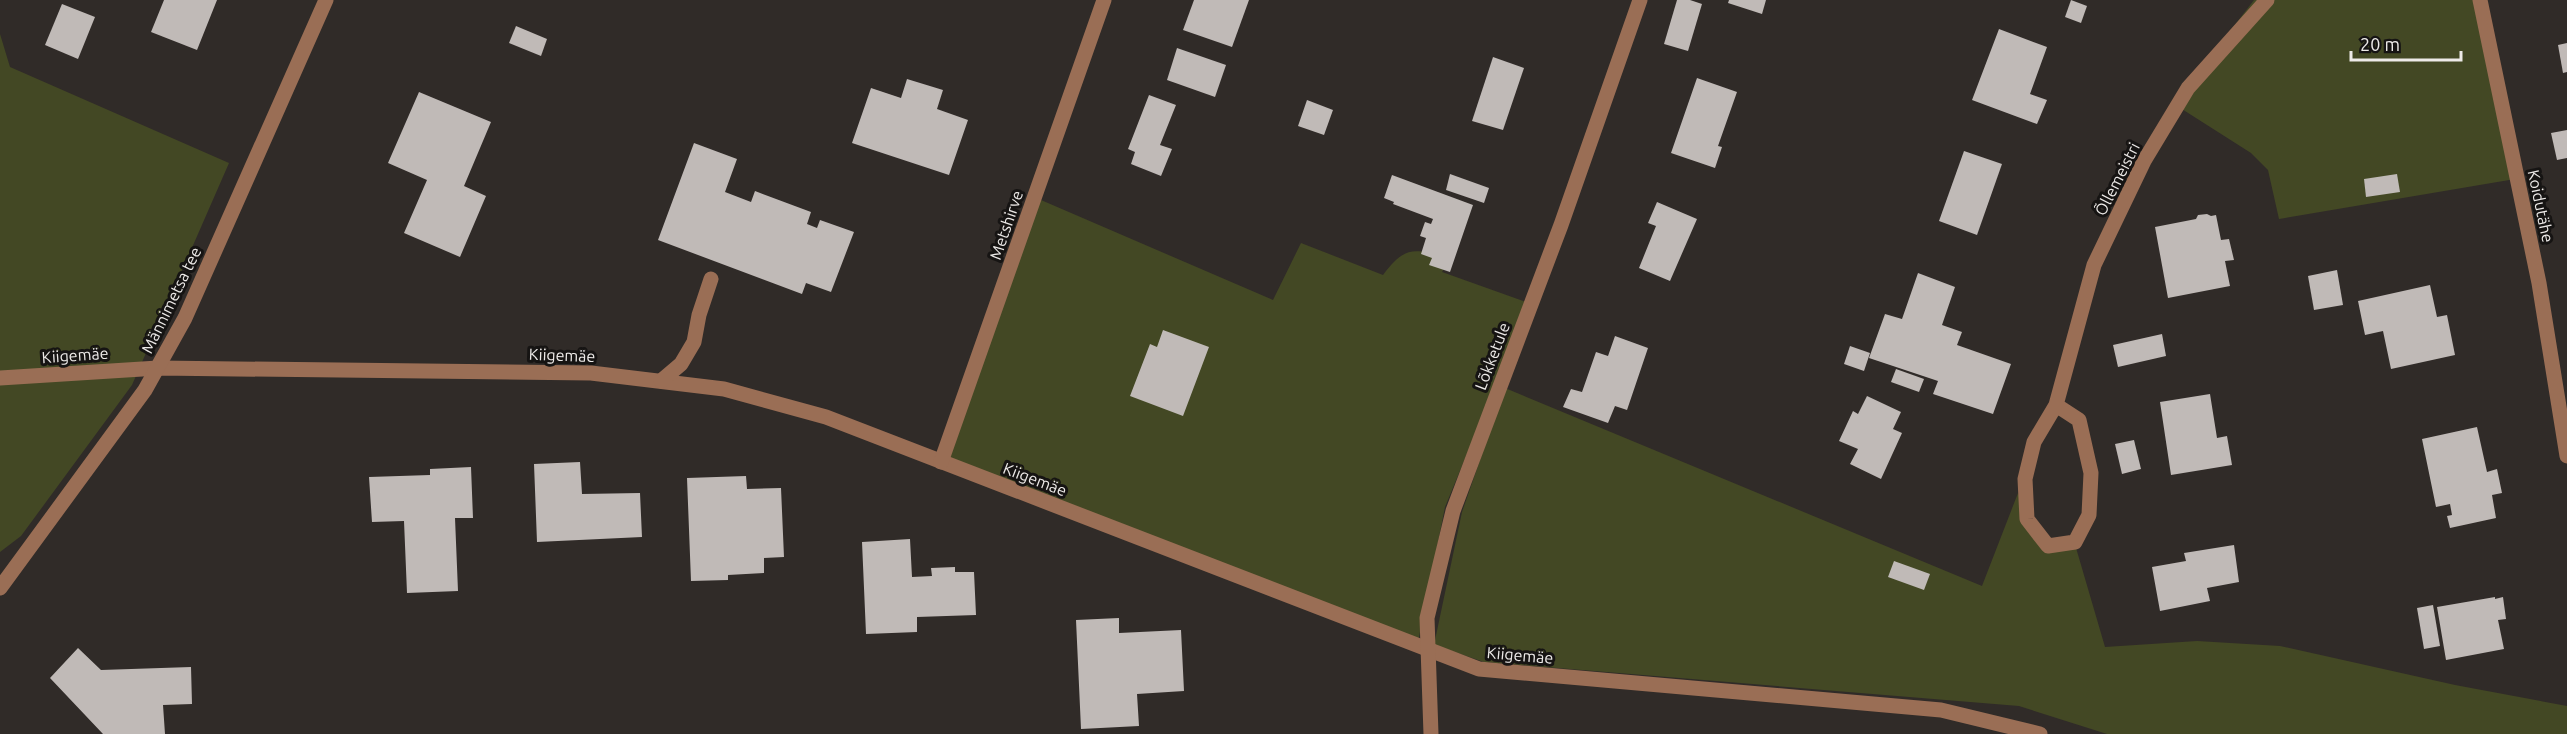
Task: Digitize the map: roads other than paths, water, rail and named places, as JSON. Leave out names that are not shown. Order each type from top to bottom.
[{"type":"street","name":"Männimetsa tee","points":[[0,588],[124,420],[158,368],[185,318],[326,0]]},
{"type":"street","name":"Metshirve","points":[[941,462],[1104,0]]},
{"type":"street","name":"Lõkketule","points":[[1431,734],[1427,618],[1453,511],[1561,225],[1640,0]]},
{"type":"street","name":"Õllemeistri","points":[[2056,405],[2079,420],[2091,473],[2091,484],[2089,514],[2075,542],[2048,546],[2027,519],[2025,479],[2034,442],[2056,405],[2094,265],[2144,161],[2188,88],[2267,0]]},
{"type":"street","name":"Koidutähe","points":[[2480,0],[2539,283],[2567,456]]},
{"type":"street","points":[[661,381],[681,364],[694,342],[699,315],[711,279]]},
{"type":"street","name":"Kiigemäe","points":[[0,378],[158,368],[591,373],[724,389],[826,417],[1479,669],[1941,710],[2040,734]]}]
